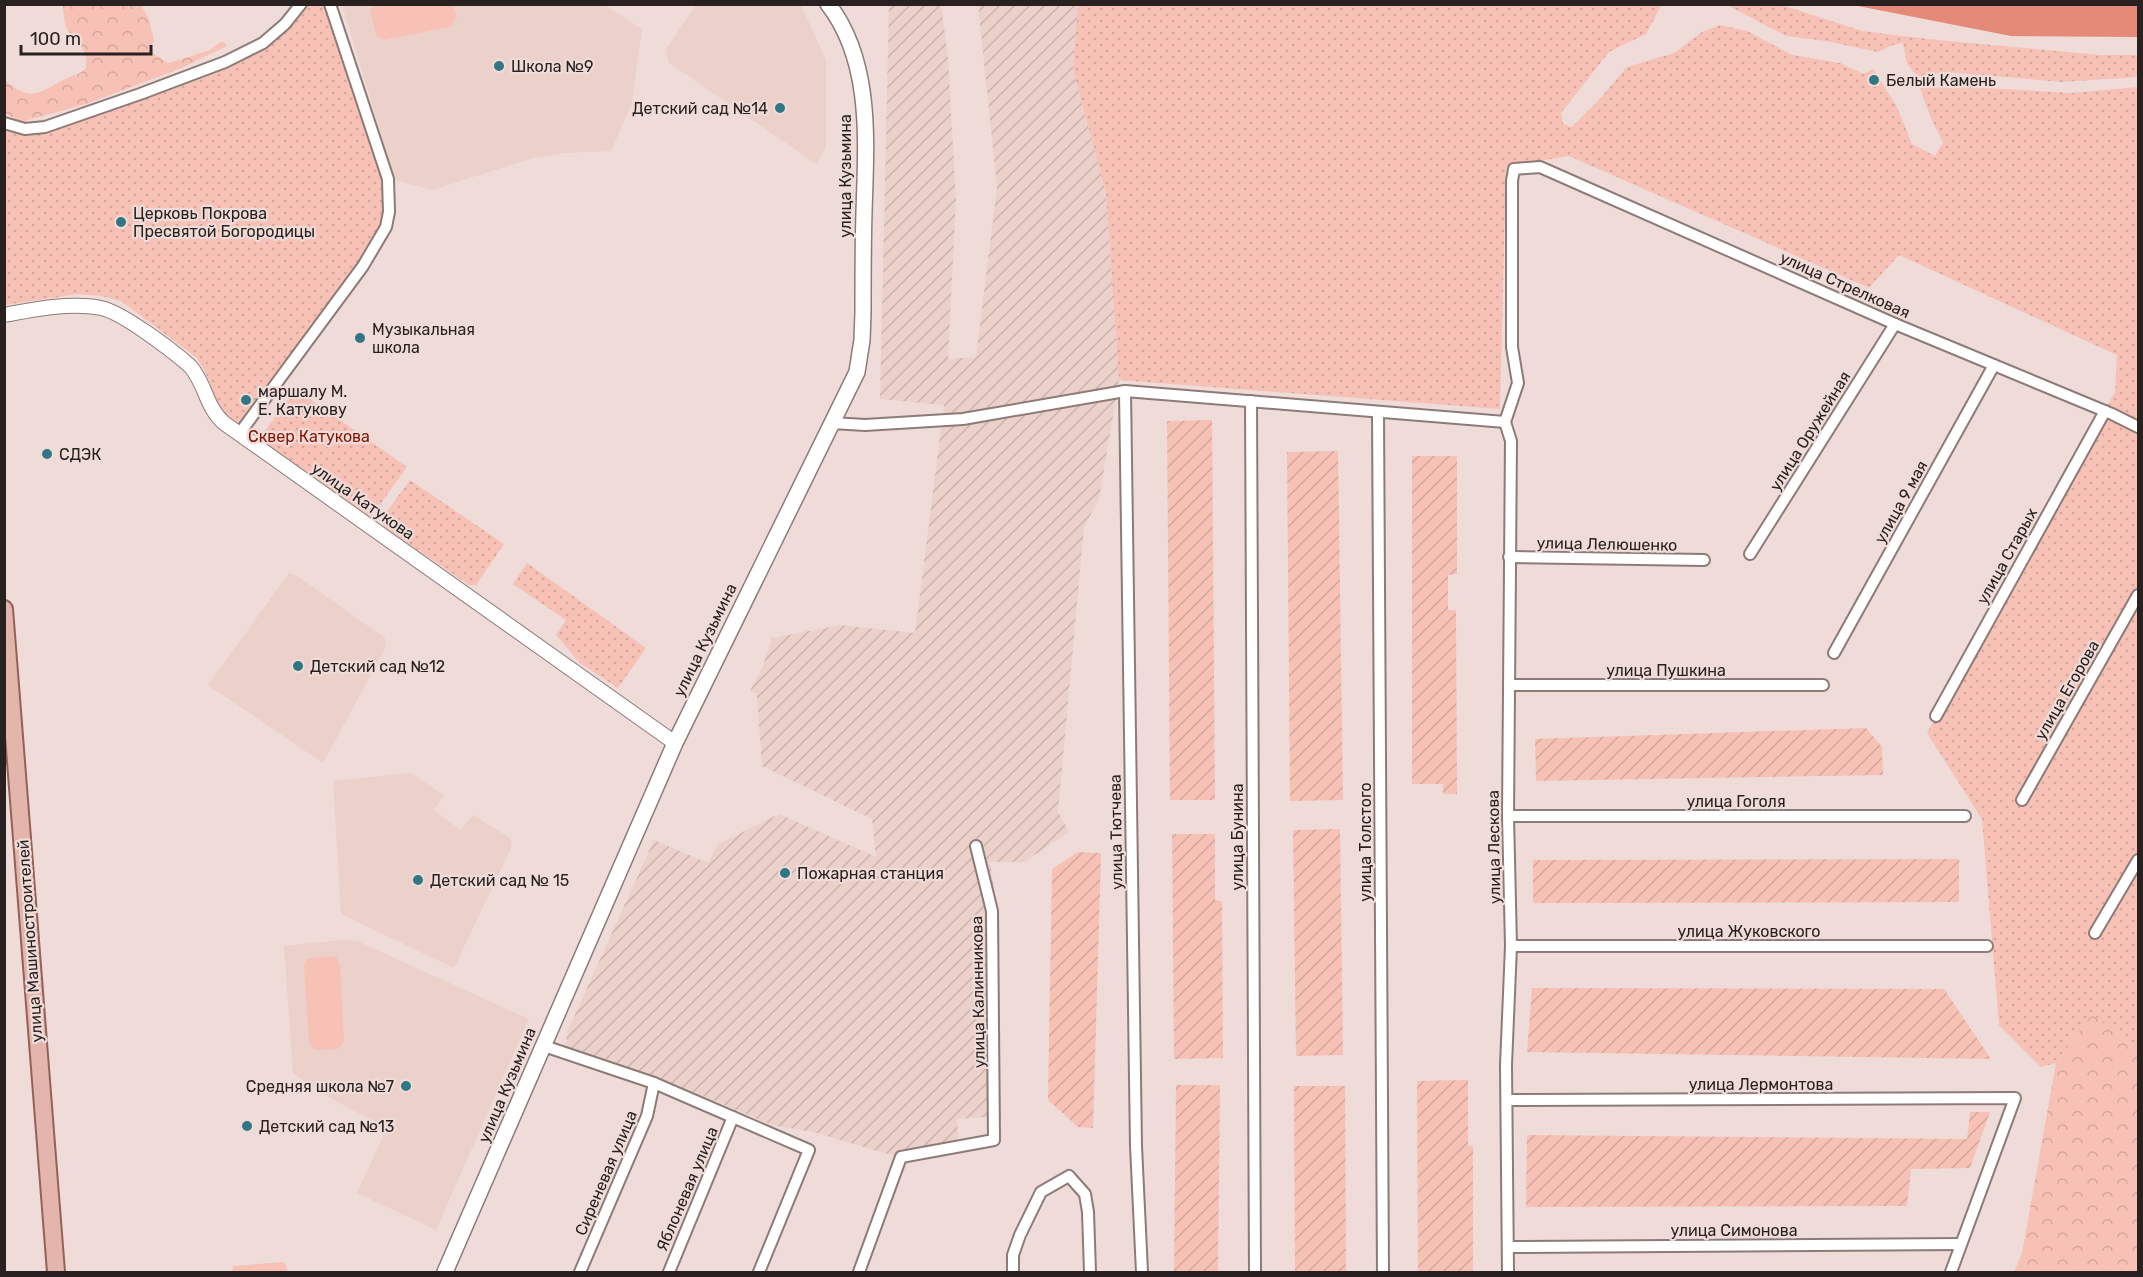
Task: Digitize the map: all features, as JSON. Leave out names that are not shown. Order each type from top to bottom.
[{"type":"main road","name":"улица Кузьмина","points":[[445,1272],[675,743],[857,372],[862,340],[865,124],[853,52],[838,19],[828,4]]},
{"type":"main road","name":"улица Машиностроителей","points":[[4,609],[56,1272]]},
{"type":"street","points":[[4,123],[25,129],[45,127],[225,62],[263,43],[285,24],[301,4]]},
{"type":"street","points":[[239,434],[363,266],[386,227],[389,212],[388,179],[330,4]]},
{"type":"street","name":"улица Стрелковая","points":[[1505,422],[1518,383],[1512,347],[1512,181],[1514,169],[1540,167],[1895,324],[2139,427]]},
{"type":"street","name":"улица Катукова","points":[[4,315],[78,306],[111,310],[190,366],[195,372],[211,409],[217,417],[239,434],[675,743]]},
{"type":"street","name":"улица Оружейная","points":[[1750,554],[1895,324]]},
{"type":"street","name":"улица 9 мая","points":[[1834,653],[1994,365]]},
{"type":"street","points":[[832,423],[865,425],[963,419],[1125,391],[1505,422]]},
{"type":"street","name":"улица Тютчева","points":[[1125,391],[1136,1146],[1143,1272]]},
{"type":"street","name":"улица Бунина","points":[[1251,401],[1255,1272]]},
{"type":"street","name":"улица Старых","points":[[1936,716],[2105,411]]},
{"type":"street","name":"улица Толстого","points":[[1378,412],[1383,1272]]},
{"type":"street","name":"улица Лескова","points":[[1505,422],[1511,441],[1508,816],[1511,946],[1506,1065],[1508,1272]]},
{"type":"street","name":"улица Лелюшенко","points":[[1509,557],[1704,560]]},
{"type":"street","name":"улица Егорова","points":[[2022,800],[2139,595]]},
{"type":"street","name":"улица Пушкина","points":[[1509,685],[1823,685]]},
{"type":"street","name":"улица Гоголя","points":[[1508,816],[1965,816]]},
{"type":"street","name":"улица Калинникова","points":[[860,1272],[901,1157],[994,1140],[992,911],[976,846]]},
{"type":"street","points":[[2095,933],[2139,860]]},
{"type":"street","name":"улица Жуковского","points":[[1511,946],[1987,946]]},
{"type":"street","points":[[544,1046],[654,1083],[809,1150],[759,1272]]},
{"type":"street","name":"Сиреневая улица","points":[[580,1272],[647,1116],[654,1083]]},
{"type":"street","name":"улица Лермонтова","points":[[1508,1100],[2015,1098],[1960,1244]]},
{"type":"street","name":"Яблоневая улица","points":[[669,1272],[733,1117]]},
{"type":"street","points":[[1013,1272],[1013,1255],[1041,1192],[1069,1176],[1085,1194],[1089,1212],[1090,1272]]},
{"type":"street","points":[[1951,1272],[1960,1244]]},
{"type":"street","name":"улица Симонова","points":[[1508,1247],[1960,1244]]},
{"type":"shaded area","name":"Школа №9","points":[[342,5],[605,5],[642,29],[632,103],[611,151],[565,153],[533,158],[432,190],[395,180]]},
{"type":"shaded area","name":"Детский сад №14","points":[[696,5],[799,5],[802,7],[826,60],[826,148],[816,164],[668,62],[666,49]]},
{"type":"shaded area","points":[[889,5],[941,5],[948,58],[956,200],[948,359],[976,357],[997,187],[978,5],[1078,5],[1073,69],[1106,193],[1119,380],[1099,499],[1084,527],[1058,812],[1069,832],[1024,862],[990,862],[998,914],[1001,1116],[957,1119],[959,1150],[905,1159],[813,1132],[772,1125],[659,1078],[565,1047],[568,1030],[654,840],[708,863],[718,844],[779,814],[876,857],[872,819],[762,766],[757,694],[750,691],[762,668],[772,638],[840,625],[915,633],[944,405],[880,399]]},
{"type":"shaded area","points":[[1853,5],[2138,5],[2138,37],[2011,36]]},
{"type":"shaded area","name":"Детский сад №12","points":[[289,573],[296,575],[385,638],[386,647],[323,763],[208,685]]},
{"type":"shaded area","name":"Детский сад № 15","points":[[411,773],[444,795],[434,810],[461,830],[473,815],[510,838],[512,846],[454,968],[341,914],[333,781]]},
{"type":"shaded area","name":"Средняя школа №7","points":[[342,940],[357,941],[529,1019],[436,1230],[357,1193],[387,1128],[330,1098],[293,1073],[284,946]]},
{"type":"green space","points":[[375,4],[453,5],[457,17],[450,27],[384,40],[376,35],[370,10]]},
{"type":"green space","points":[[1662,4],[1646,34],[1609,52],[1561,113],[1563,124],[1572,127],[1627,67],[1674,53],[1702,32],[1720,25],[1747,31],[1792,55],[1840,63],[1864,74],[1873,69],[1896,105],[1912,144],[1935,156],[1943,142],[1932,121],[1920,88],[1970,87],[2070,93],[2138,87],[2138,1052],[2092,1014],[2056,1063],[2041,1067],[1999,1025],[1982,819],[1927,733],[2115,392],[2117,355],[1899,255],[1869,288],[1569,156],[1506,167],[1500,409],[1119,380],[1106,193],[1073,69],[1078,5]]},
{"type":"green space","points":[[63,5],[141,5],[149,19],[154,41],[148,50],[169,63],[210,50],[219,43],[224,42],[227,46],[179,69],[86,104],[25,121],[17,120],[5,113],[5,80],[22,92],[35,93],[79,74],[86,68],[85,55],[81,46],[66,26]]},
{"type":"green space","points":[[307,5],[323,5],[332,23],[382,182],[384,205],[381,225],[372,242],[238,427],[223,416],[197,358],[121,301],[102,296],[78,294],[5,305],[5,131],[26,135],[45,132],[143,100],[229,68],[261,50],[282,33]]},
{"type":"green space","points":[[1727,5],[1782,5],[1862,31],[2101,55],[2138,55],[2138,77],[2062,82],[1946,72],[1918,77],[1907,64],[1903,43],[1878,52],[1826,41],[1786,36]]},
{"type":"green space","name":"Сквер Катукова","points":[[296,389],[407,467],[371,517],[259,439]]},
{"type":"green space","points":[[1212,420],[1215,800],[1170,800],[1167,421]]},
{"type":"green space","points":[[1338,451],[1343,800],[1290,801],[1287,452]]},
{"type":"green space","points":[[1412,456],[1457,456],[1457,574],[1448,575],[1448,610],[1456,610],[1457,794],[1443,794],[1443,784],[1412,784]]},
{"type":"green space","points":[[410,480],[504,544],[476,585],[469,585],[384,527],[382,518]]},
{"type":"green space","points":[[527,563],[646,648],[618,688],[580,663],[556,635],[566,620],[513,584]]},
{"type":"green space","points":[[1866,728],[1882,747],[1883,775],[1536,781],[1535,739]]},
{"type":"green space","points":[[1340,829],[1343,1055],[1296,1056],[1293,830]]},
{"type":"green space","points":[[1172,834],[1215,834],[1215,900],[1222,901],[1223,1058],[1174,1059]]},
{"type":"green space","points":[[1078,852],[1101,853],[1093,1128],[1078,1127],[1048,1100],[1052,869]]},
{"type":"green space","points":[[1959,859],[1959,902],[1533,903],[1533,860]]},
{"type":"green space","points":[[331,956],[337,958],[340,965],[344,1041],[338,1049],[318,1050],[312,1048],[309,1042],[304,965],[307,959]]},
{"type":"green space","points":[[1532,988],[1944,989],[1991,1059],[1527,1052]]},
{"type":"green space","points":[[2092,1014],[2138,1052],[2138,1272],[2014,1272],[2022,1253],[2056,1063]]},
{"type":"green space","points":[[1468,1080],[1468,1146],[1473,1146],[1473,1272],[1418,1272],[1417,1081]]},
{"type":"green space","points":[[1176,1085],[1220,1085],[1218,1272],[1174,1272]]},
{"type":"green space","points":[[1294,1086],[1345,1086],[1346,1272],[1295,1272]]},
{"type":"green space","points":[[1970,1112],[1990,1112],[1970,1168],[1911,1169],[1907,1206],[1526,1207],[1527,1135],[1967,1139]]},
{"type":"green space","points":[[283,1262],[287,1272],[232,1272],[233,1266]]},
{"type":"place","name":"Школа №9","points":[[499,66]]},
{"type":"place","name":"Белый Камень","points":[[1874,80]]},
{"type":"place","name":"Детский сад №14","points":[[780,108]]},
{"type":"place","name":"Церковь Покрова Пресвятой Богородицы","points":[[121,222]]},
{"type":"place","name":"Музыкальная школа","points":[[360,338]]},
{"type":"place","name":"маршалу М. Е. Катукову","points":[[246,400]]},
{"type":"place","name":"СДЭК","points":[[47,454]]},
{"type":"place","name":"Детский сад №12","points":[[298,666]]},
{"type":"place","name":"Пожарная станция","points":[[785,873]]},
{"type":"place","name":"Детский сад № 15","points":[[418,880]]},
{"type":"place","name":"Средняя школа №7","points":[[406,1086]]},
{"type":"place","name":"Детский сад №13","points":[[247,1126]]}]
